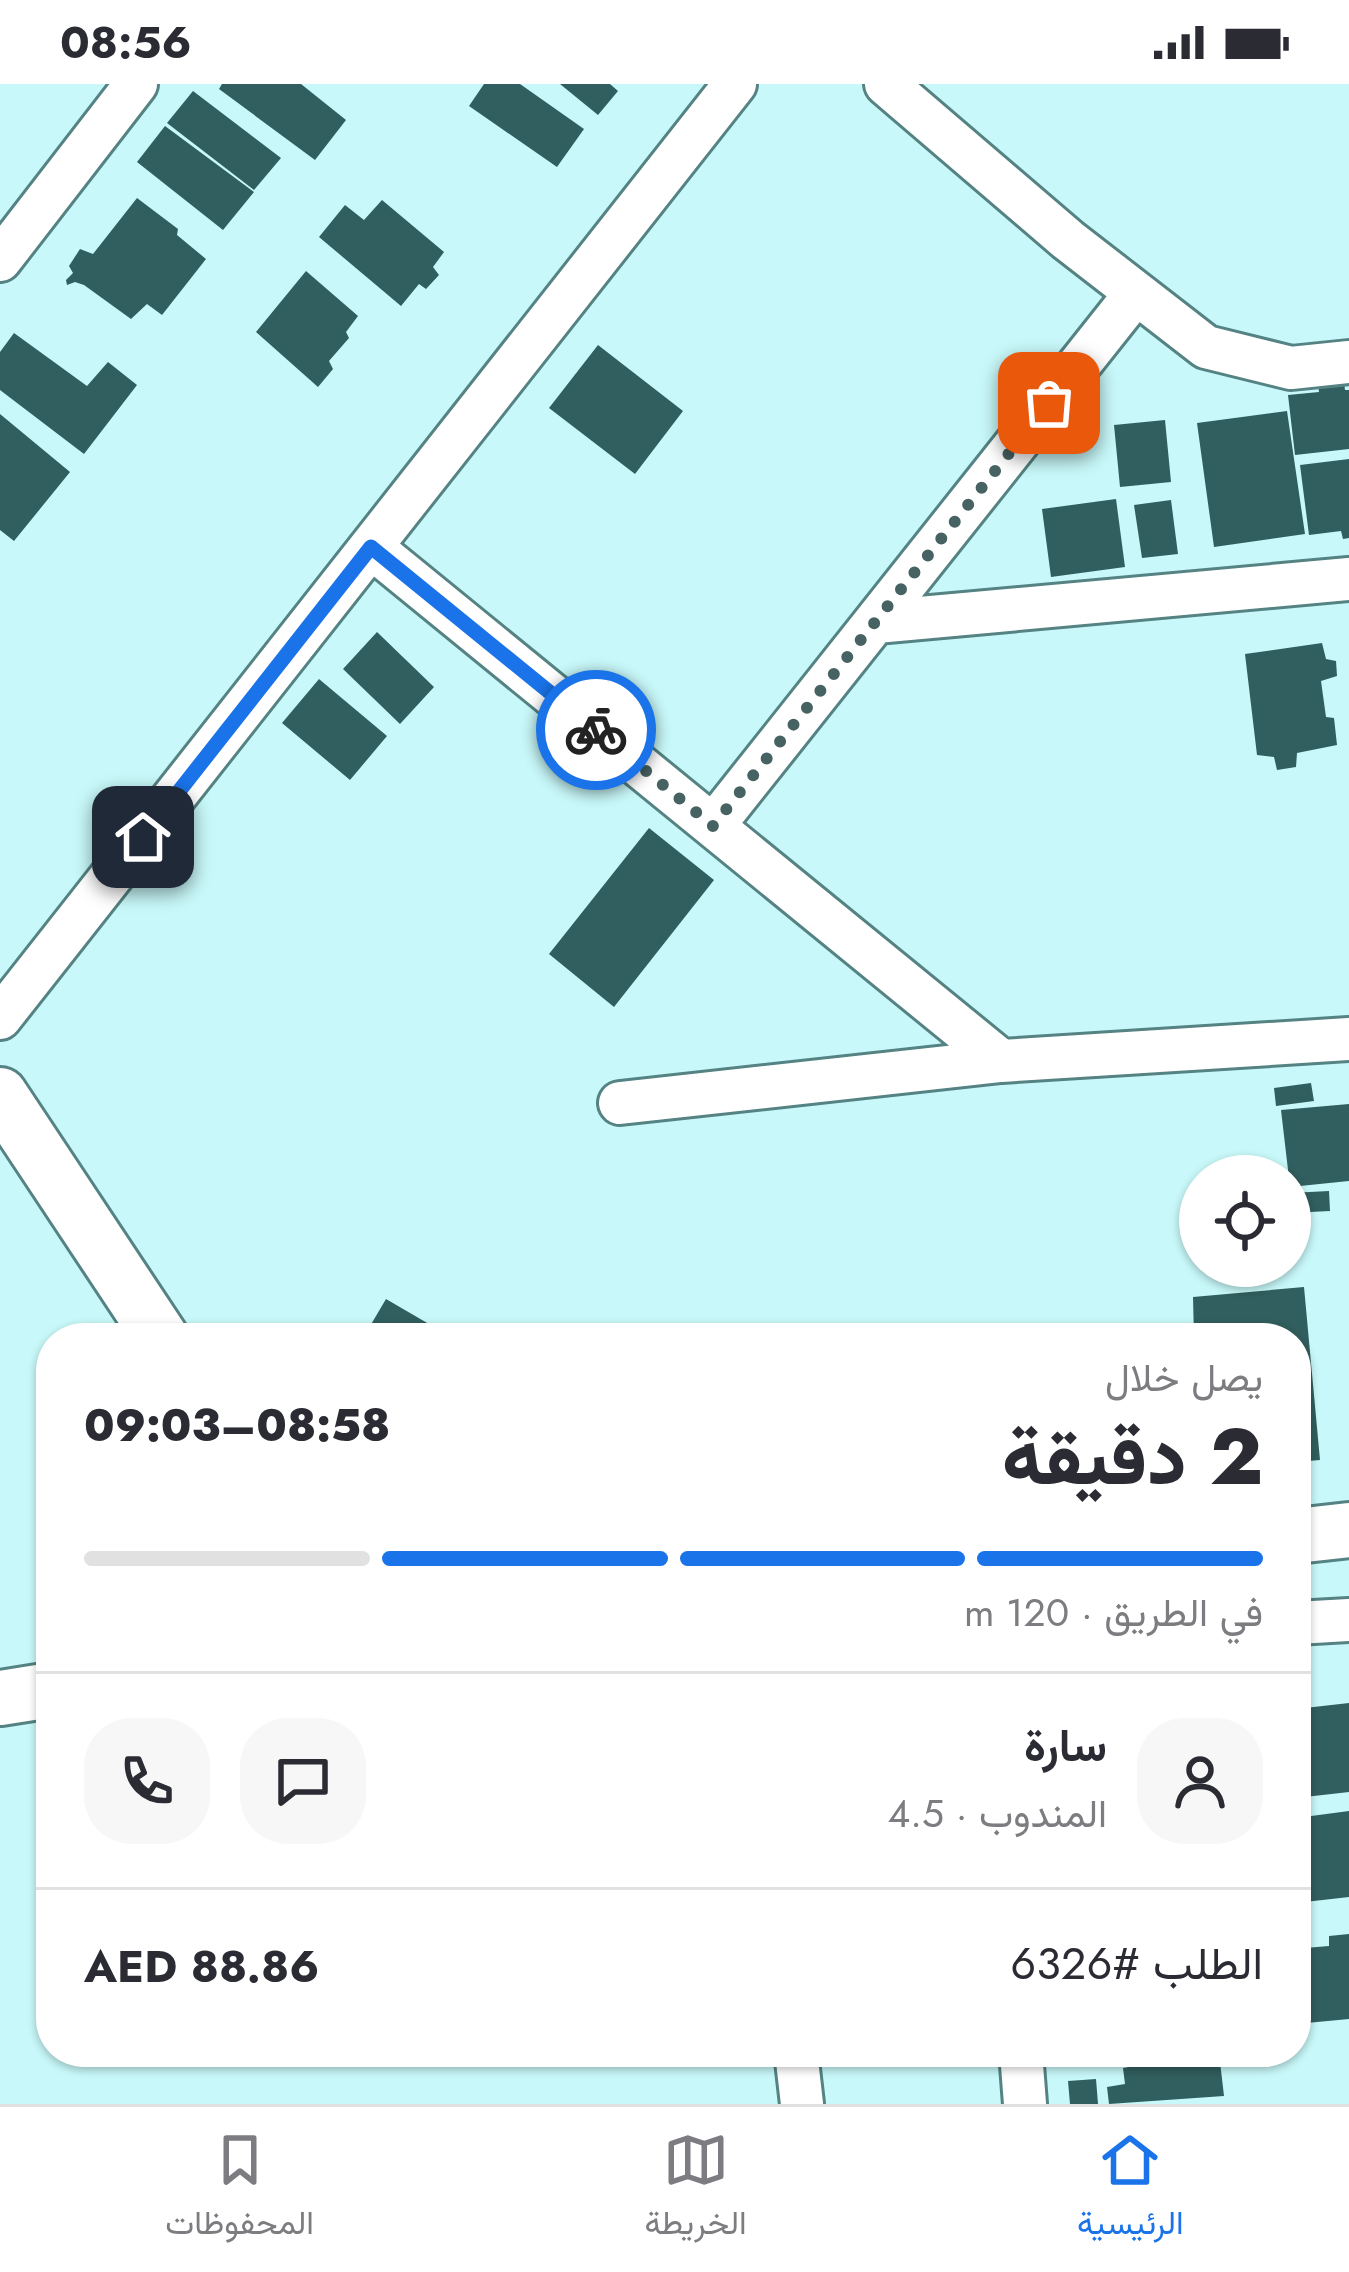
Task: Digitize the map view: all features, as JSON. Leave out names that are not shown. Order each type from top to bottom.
[{"type":"street","points":[[0,260],[136,84]]},
{"type":"street","points":[[0,1018],[736,84]]},
{"type":"street","points":[[886,84],[1068,240],[1206,347],[1291,368],[1349,362]]},
{"type":"street","points":[[713,826],[1136,293]]},
{"type":"street","points":[[371,547],[1001,1061]]},
{"type":"street","points":[[876,622],[1349,579]]},
{"type":"street","points":[[620,1102],[1001,1061],[1349,1039]]},
{"type":"street","points":[[0,1095],[151,1323]]},
{"type":"street","points":[[1311,1534],[1349,1530]]},
{"type":"street","points":[[1311,1622],[1349,1620]]},
{"type":"street","points":[[0,1698],[36,1692]]},
{"type":"street","points":[[798,2067],[802,2104]]},
{"type":"street","points":[[1022,2067],[1025,2104]]},
{"type":"building","points":[[222,84],[301,84],[346,120],[315,160],[219,89]]},
{"type":"building","points":[[484,84],[520,84],[584,129],[557,167],[469,106]]},
{"type":"building","points":[[560,84],[610,84],[618,91],[598,115]]},
{"type":"building","points":[[193,91],[281,158],[254,190],[167,123]]},
{"type":"building","points":[[165,126],[254,192],[223,230],[137,162]]},
{"type":"building","points":[[137,198],[178,229],[177,235],[206,259],[162,315],[147,304],[131,319],[84,285],[67,285],[66,280],[80,249],[93,254]]},
{"type":"building","points":[[382,200],[444,252],[433,267],[439,275],[426,289],[419,284],[401,306],[319,237],[345,205],[364,220]]},
{"type":"building","points":[[306,271],[358,316],[346,332],[349,338],[329,361],[333,369],[318,387],[256,332]]},
{"type":"building","points":[[14,333],[87,386],[108,362],[137,385],[84,454],[0,390],[0,352]]},
{"type":"building","points":[[598,345],[683,411],[635,474],[549,408]]},
{"type":"building","points":[[1344,382],[1349,390],[1349,449],[1295,455],[1288,395],[1319,392],[1318,385]]},
{"type":"building","points":[[1287,411],[1305,534],[1214,547],[1197,423]]},
{"type":"building","points":[[0,414],[70,472],[14,541],[0,530]]},
{"type":"building","points":[[1165,420],[1171,482],[1120,487],[1114,425]]},
{"type":"building","points":[[1349,459],[1349,538],[1343,539],[1341,531],[1309,535],[1300,465]]},
{"type":"building","points":[[1116,499],[1125,567],[1051,577],[1042,509]]},
{"type":"building","points":[[1171,500],[1178,554],[1142,558],[1134,505]]},
{"type":"building","points":[[377,632],[434,687],[400,724],[343,669]]},
{"type":"building","points":[[1322,643],[1326,659],[1336,661],[1337,676],[1321,681],[1326,717],[1334,718],[1337,745],[1297,753],[1296,767],[1277,770],[1274,757],[1257,755],[1245,654]]},
{"type":"building","points":[[319,679],[387,736],[350,780],[282,723]]},
{"type":"building","points":[[649,828],[714,880],[614,1007],[549,954]]},
{"type":"building","points":[[1311,1083],[1314,1101],[1276,1106],[1274,1088]]},
{"type":"building","points":[[1349,1104],[1349,1181],[1311,1185],[1311,1155],[1286,1155],[1281,1110]]},
{"type":"building","points":[[1329,1191],[1330,1211],[1311,1212],[1311,1192]]},
{"type":"building","points":[[1304,1287],[1307,1323],[1194,1323],[1193,1297]]},
{"type":"building","points":[[386,1299],[427,1323],[372,1323]]},
{"type":"building","points":[[1311,1363],[1320,1460],[1311,1461]]},
{"type":"building","points":[[1349,1703],[1349,1792],[1311,1796],[1311,1707]]},
{"type":"building","points":[[1349,1811],[1349,1897],[1311,1901],[1311,1816]]},
{"type":"building","points":[[1349,1934],[1349,2019],[1311,2023],[1311,1948],[1329,1946],[1329,1936]]},
{"type":"building","points":[[1221,2067],[1224,2096],[1109,2104],[1107,2087],[1125,2084],[1123,2068]]},
{"type":"building","points":[[1096,2079],[1098,2104],[1070,2104],[1068,2081]]},
{"type":"way so far","points":[[596,730],[713,826],[1049,403]]},
{"type":"route","points":[[143,837],[371,547],[596,730]]}]
